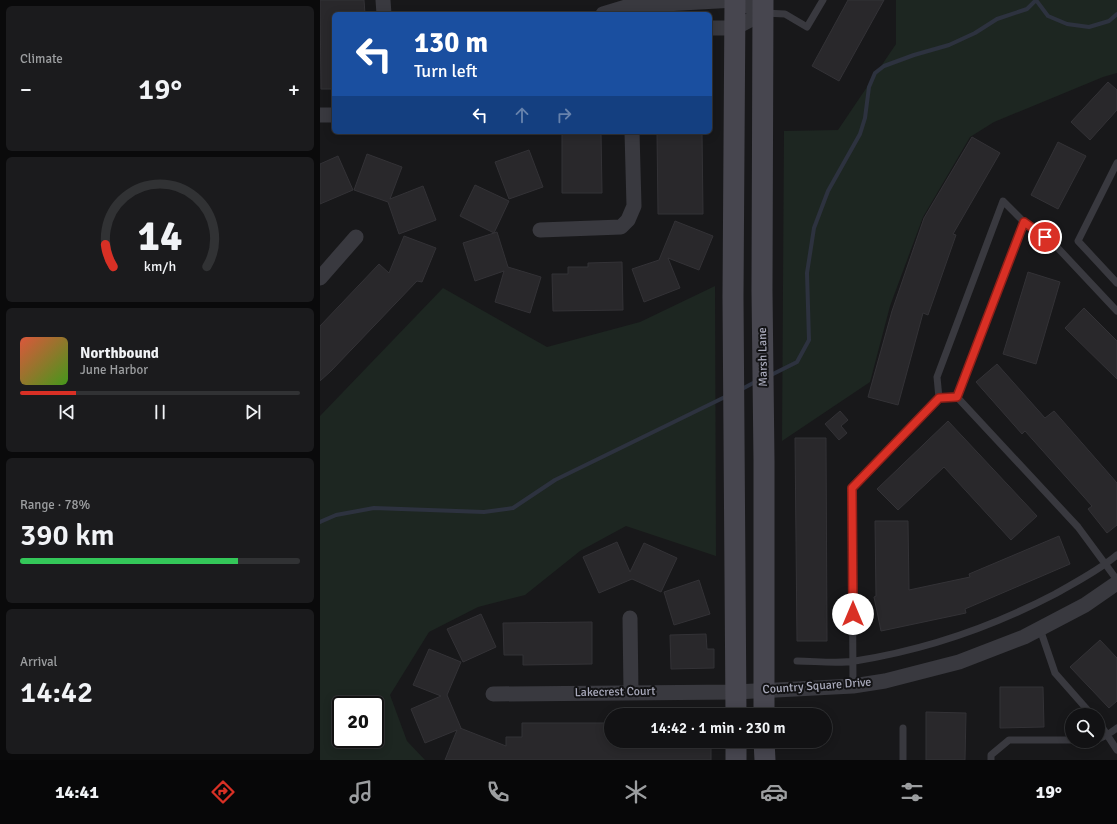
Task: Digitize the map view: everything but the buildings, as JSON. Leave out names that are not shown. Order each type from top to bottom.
[{"type":"main road","points":[[735,0],[733,297],[736,708]]},
{"type":"main road","name":"Marsh Lane","points":[[763,6],[762,291],[764,708]]},
{"type":"main road","points":[[736,748],[736,760]]},
{"type":"main road","points":[[764,748],[764,760]]},
{"type":"street","points":[[383,0],[384,12]]},
{"type":"street","points":[[616,12],[735,0],[763,6]]},
{"type":"street","points":[[712,28],[735,28],[763,6]]},
{"type":"street","points":[[320,115],[332,115]]},
{"type":"street","points":[[540,230],[621,228],[632,212],[634,206],[632,134]]},
{"type":"street","points":[[320,278],[356,237]]},
{"type":"street","name":"Country Square Drive","points":[[736,692],[853,686],[899,678],[959,662],[1024,638],[1085,605],[1117,582]]},
{"type":"street","points":[[630,618],[631,692]]},
{"type":"street","name":"Lakecrest Court","points":[[494,694],[736,692]]},
{"type":"lane","points":[[763,6],[785,14],[807,27],[823,0]]},
{"type":"lane","points":[[1117,163],[1078,241],[1117,283]]},
{"type":"lane","points":[[939,398],[937,377],[1002,201],[1024,222],[1055,245],[1117,311]]},
{"type":"lane","points":[[957,397],[1024,222]]},
{"type":"lane","points":[[853,686],[852,488],[939,398],[957,397]]},
{"type":"lane","points":[[957,397],[1078,527],[1117,582]]},
{"type":"lane","points":[[797,661],[853,661],[919,647],[971,632],[1025,610],[1106,565],[1117,555]]},
{"type":"lane","points":[[1040,629],[1055,673],[1086,708]]},
{"type":"lane","points":[[903,728],[903,760]]},
{"type":"lane","points":[[1107,735],[1117,728]]},
{"type":"lane","points":[[1105,732],[1117,750]]},
{"type":"lane","points":[[991,760],[991,754],[1009,740],[1065,740]]},
{"type":"shaded area","points":[[896,0],[1117,0],[1117,73],[1103,77],[994,122],[970,137],[923,217],[890,306],[870,382],[782,441],[784,131],[838,130],[896,44]]},
{"type":"shaded area","points":[[715,286],[716,556],[626,526],[580,551],[525,595],[478,607],[429,632],[390,695],[407,741],[425,760],[320,760],[320,416],[443,288],[547,347],[640,322]]},
{"type":"waterway","points":[[769,376],[797,362],[809,340],[807,273],[814,228],[828,191],[860,134],[865,118],[869,87],[875,73],[884,66],[914,55],[949,45],[975,33],[997,19],[1027,9],[1036,0],[1048,16],[1067,24],[1089,27],[1109,21],[1117,14]]},
{"type":"waterway","points":[[740,390],[757,381]]},
{"type":"waterway","points":[[320,522],[336,515],[374,508],[484,512],[513,508],[555,480],[727,396]]},
{"type":"route","points":[[853,614],[852,488],[939,398],[957,397],[1024,222],[1045,237]]}]
